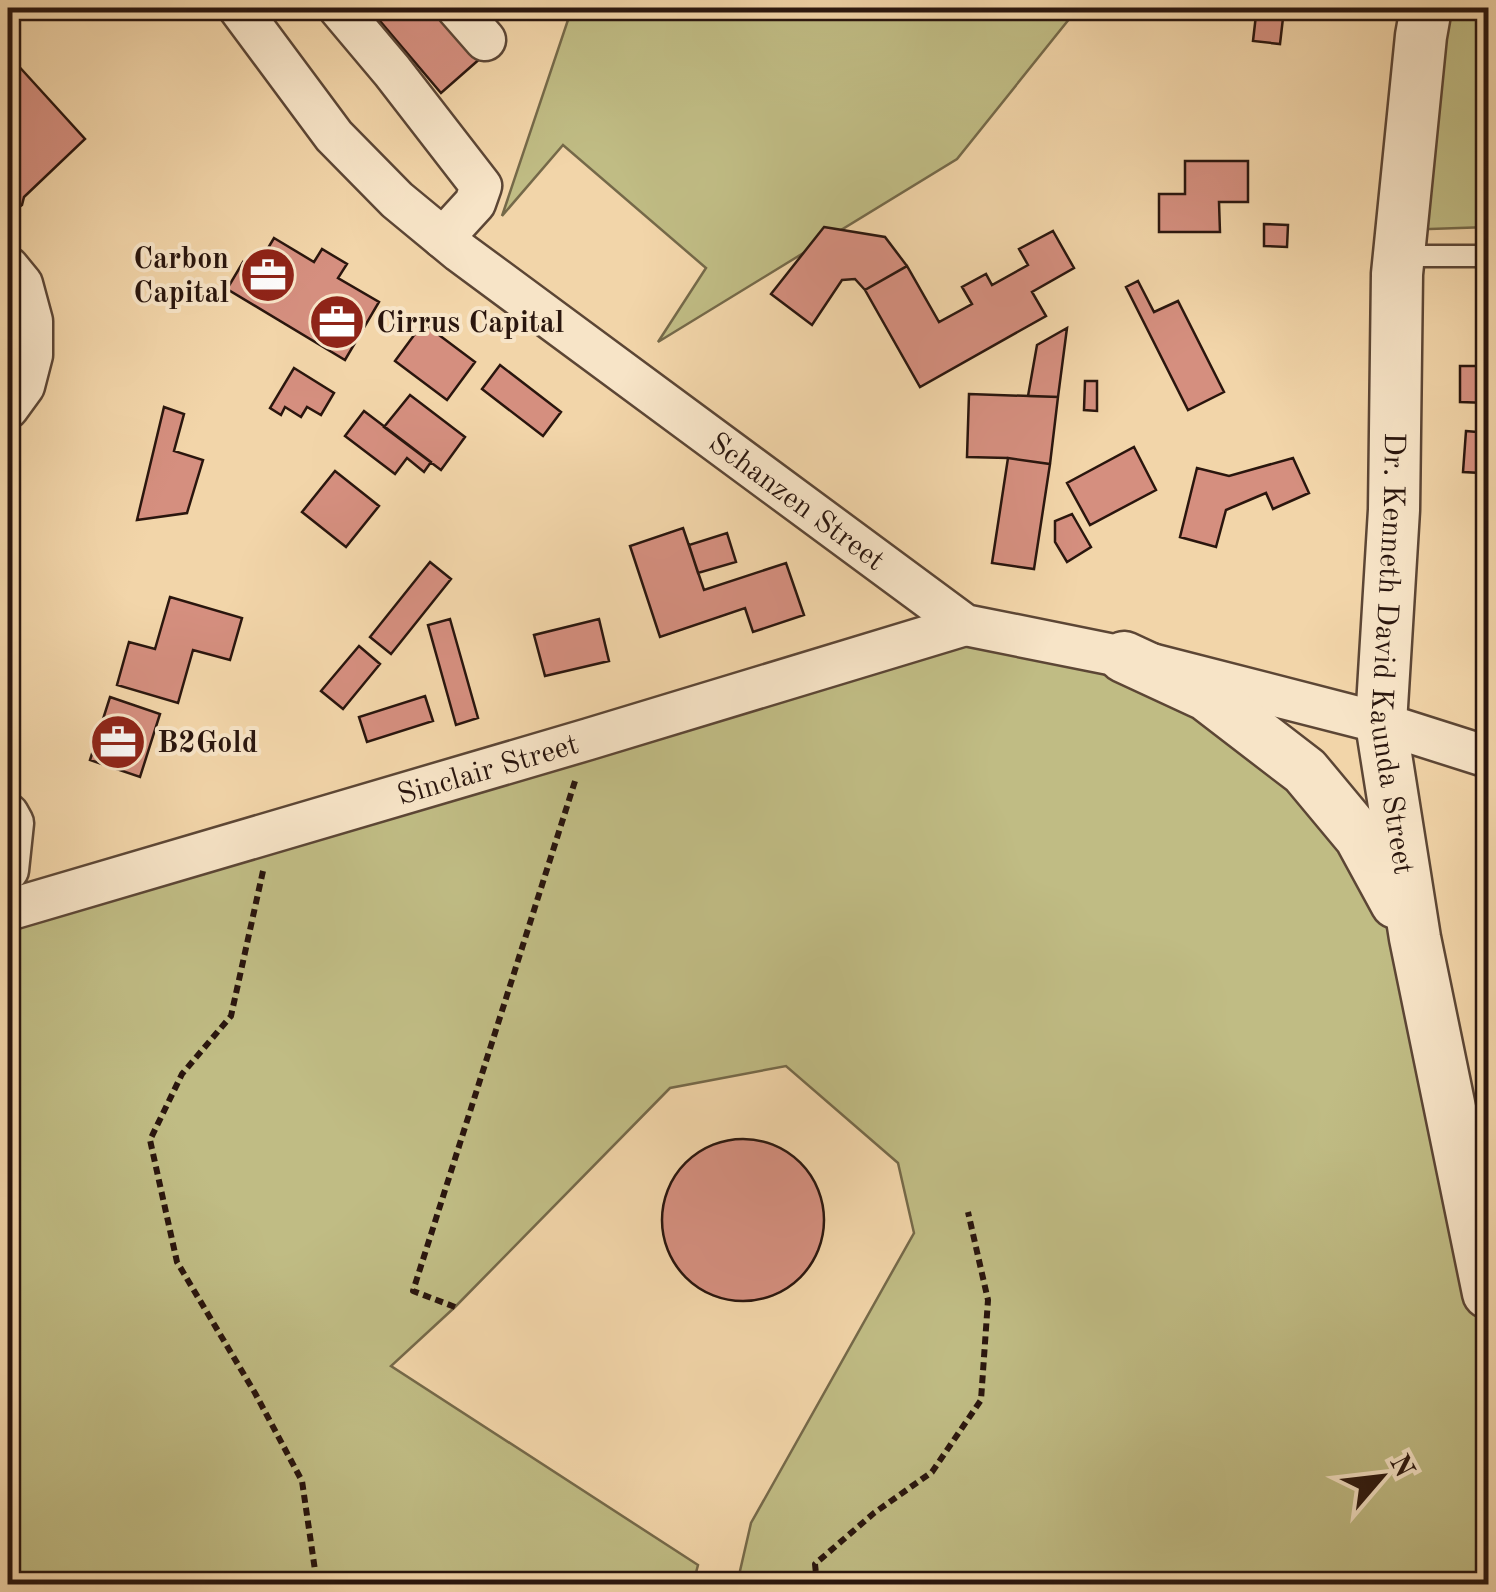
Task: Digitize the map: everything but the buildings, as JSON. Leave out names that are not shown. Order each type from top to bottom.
[{"type":"street","name":"Schanzen Street","points":[[238,8],[334,136],[397,200],[965,625],[1124,656],[1380,723],[1488,756]]},
{"type":"street","points":[[339,8],[481,186],[475,203],[443,238]]},
{"type":"street","points":[[457,8],[485,40]]},
{"type":"street","name":"Dr. Kenneth David Kaunda Street","points":[[1426,8],[1398,256],[1394,510],[1380,723],[1415,938],[1488,1293]]},
{"type":"street","points":[[8,267],[22,284],[32,320],[32,355],[24,386],[8,408]]},
{"type":"street","name":"Sinclair Street","points":[[8,910],[965,625]]},
{"type":"street","points":[[1124,656],[1206,695],[1305,771],[1360,836],[1415,938]]},
{"type":"street","points":[[8,814],[13,824],[8,870]]},
{"type":"lane","points":[[1398,256],[1488,256]]},
{"type":"path","points":[[455,1306],[413,1291],[589,739]]},
{"type":"path","points":[[272,831],[231,1016],[182,1074],[150,1140],[177,1262],[302,1480],[318,1584]]},
{"type":"path","points":[[817,1584],[815,1564],[932,1472],[981,1400],[988,1300],[968,1212]]},
{"type":"shaded area","points":[[572,8],[1078,8],[957,159],[658,342],[706,268],[563,145],[502,216]]},
{"type":"shaded area","points":[[1426,8],[1488,8],[1488,227],[1401,230]]},
{"type":"shaded area","points":[[965,625],[1124,657],[1305,771],[1415,938],[1488,1293],[1488,1584],[737,1584],[751,1523],[914,1233],[898,1163],[786,1066],[670,1088],[455,1307],[391,1366],[698,1565],[693,1584],[8,1584],[8,910]]},
{"type":"place","name":"Carbon Capital","points":[[268,275]]},
{"type":"place","name":"Cirrus Capital","points":[[337,322]]},
{"type":"place","name":"B2Gold","points":[[118,742]]}]
